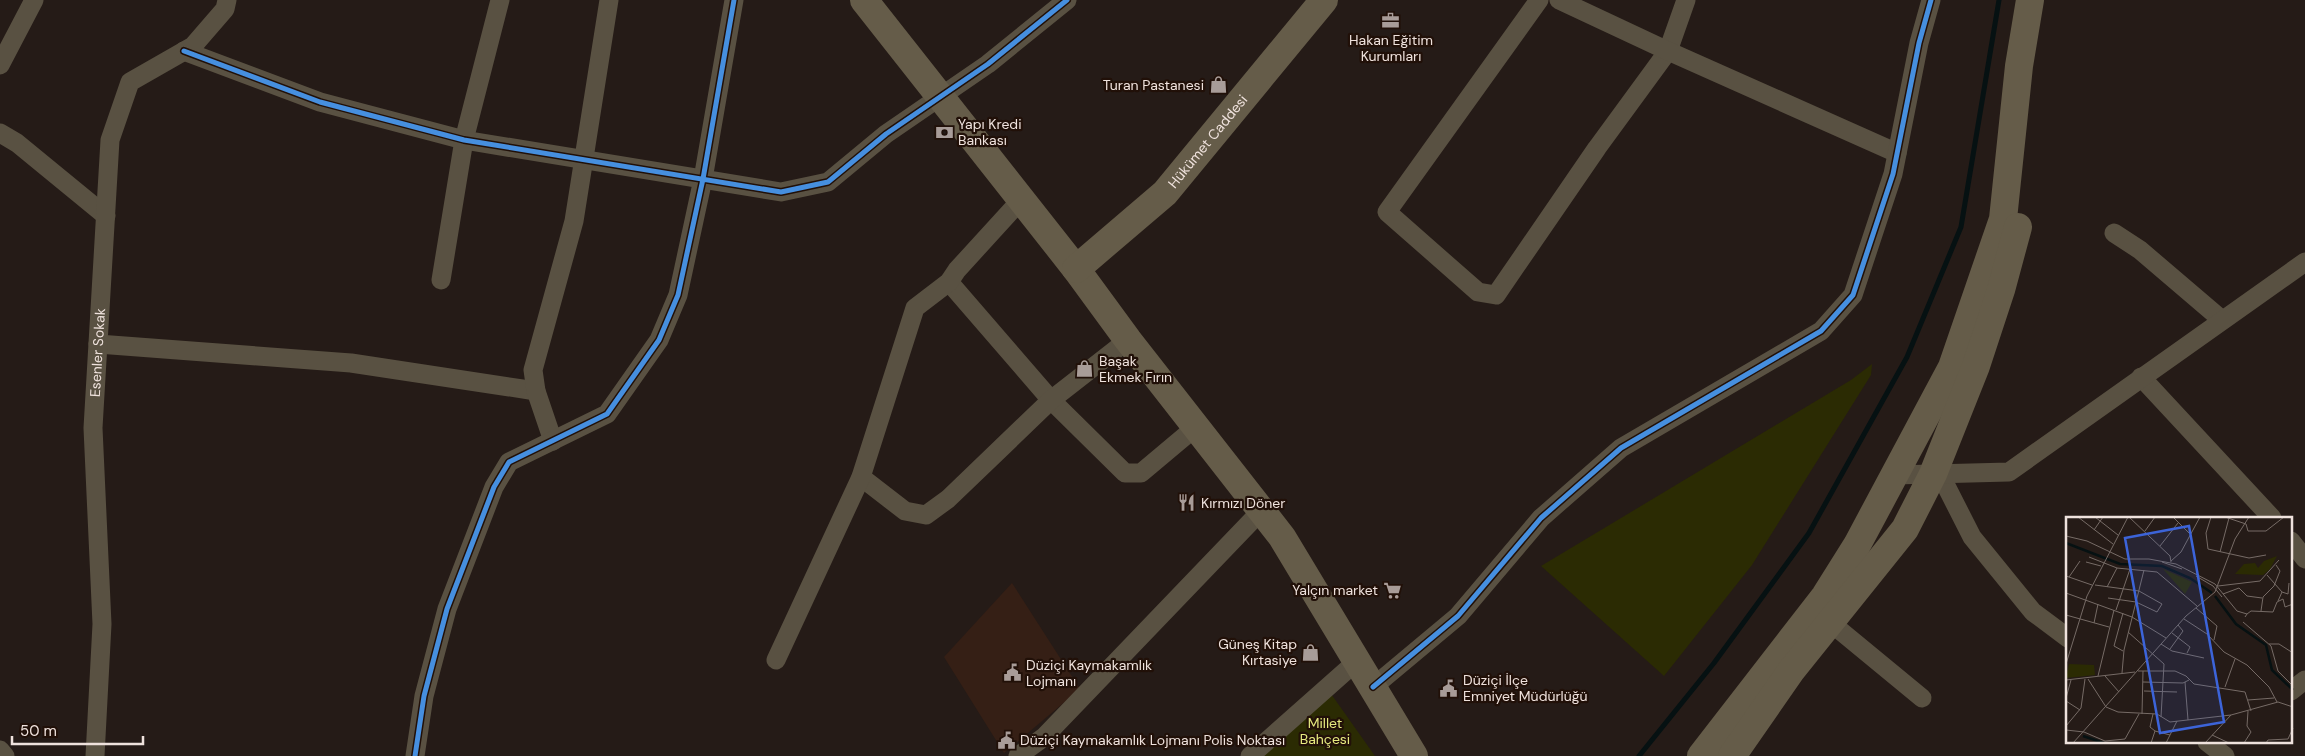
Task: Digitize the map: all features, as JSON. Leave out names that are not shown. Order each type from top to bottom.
[{"type":"street","points":[[0,65],[34,0]]},
{"type":"street","name":"Esenler Sokak","points":[[95,756],[102,624],[92,428],[110,140],[130,82],[193,46],[225,9],[227,0]]},
{"type":"street","points":[[441,280],[464,140],[500,0]]},
{"type":"street","points":[[553,441],[536,391],[533,370],[574,221],[609,0]]},
{"type":"street","points":[[415,756],[424,696],[447,609],[494,487],[509,462],[607,414],[659,340],[678,295],[702,178],[734,0]]},
{"type":"street","points":[[864,0],[1076,269],[1128,340],[1282,537],[1414,756]]},
{"type":"street","points":[[184,51],[320,102],[464,140],[583,158],[781,192],[828,182],[886,134],[988,64],[1067,0]]},
{"type":"street","name":"Hükümet Caddesi","points":[[1076,269],[1165,193],[1324,0]]},
{"type":"street","points":[[1539,0],[1387,212],[1478,292],[1496,295],[1597,148],[1668,51],[1686,0]]},
{"type":"street","points":[[1559,0],[1668,51],[1897,153]]},
{"type":"street","points":[[1373,687],[1458,616],[1541,518],[1621,448],[1821,331],[1853,295],[1893,174],[1919,43],[1932,0]]},
{"type":"street","points":[[1701,756],[1825,596],[1857,544],[1952,366],[2003,219],[2019,66],[2030,0]]},
{"type":"street","points":[[1732,756],[1791,671],[1905,529],[1937,474],[1976,366],[2018,228],[2025,188],[2040,23],[2045,0]]},
{"type":"street","points":[[0,132],[17,143],[106,216]]},
{"type":"street","points":[[776,660],[861,477],[915,308],[949,282],[956,270],[1021,200]]},
{"type":"street","points":[[2114,233],[2140,250],[2222,320]]},
{"type":"street","points":[[1894,475],[2009,472],[2305,262]]},
{"type":"street","points":[[949,282],[1051,400],[1125,473],[1141,473],[1197,426]]},
{"type":"street","points":[[861,477],[905,511],[926,515],[948,499],[1051,400],[1128,340]]},
{"type":"street","points":[[98,344],[351,363],[536,391]]},
{"type":"street","points":[[2141,377],[2271,517]]},
{"type":"street","points":[[1937,474],[1972,536],[2033,612],[2066,637]]},
{"type":"street","points":[[1018,756],[1044,737],[1262,510]]},
{"type":"street","points":[[2292,542],[2305,559]]},
{"type":"street","points":[[1831,623],[1922,698]]},
{"type":"street","points":[[1250,756],[1357,661]]},
{"type":"street","points":[[2292,691],[2305,680]]},
{"type":"street","points":[[0,750],[5,756]]},
{"type":"shaded area","name":"Düziçi Kaymakamlık Lojmanı","points":[[1012,583],[1080,689],[1004,753],[944,657]]},
{"type":"green space","points":[[1872,364],[1871,375],[1752,565],[1664,676],[1541,566],[1851,380]]},
{"type":"green space","name":"Millet Bahçesi","points":[[1329,691],[1375,756],[1261,756]]},
{"type":"waterway","points":[[1639,756],[1714,663],[1809,533],[1907,357],[1961,227],[1999,0]]},
{"type":"cycle path","points":[[415,756],[424,696],[447,609],[494,487],[509,462],[607,414],[659,340],[678,295],[703,179],[734,0]]},
{"type":"cycle path","points":[[184,51],[320,102],[464,140],[781,192],[828,182],[886,134],[988,64],[1067,0]]},
{"type":"cycle path","points":[[1373,687],[1458,616],[1541,518],[1621,448],[1821,331],[1853,295],[1893,174],[1919,43],[1931,0]]},
{"type":"place","name":"Hakan Eğitim Kurumları","points":[[1391,20]]},
{"type":"place","name":"Turan Pastanesi","points":[[1218,85]]},
{"type":"place","name":"Yapı Kredi Bankası","points":[[944,132]]},
{"type":"place","name":"Başak Ekmek Fırın","points":[[1085,369]]},
{"type":"place","name":"Kırmızı Döner","points":[[1187,503]]},
{"type":"place","name":"Yalçın market","points":[[1392,590]]},
{"type":"place","name":"Güneş Kitap Kırtasiye","points":[[1311,652]]},
{"type":"place","name":"Düziçi Kaymakamlık Lojmanı","points":[[1012,673]]},
{"type":"place","name":"Düziçi İlçe Emniyet Müdürlüğü","points":[[1449,688]]},
{"type":"place","name":"Düziçi Kaymakamlık Lojmanı Polis Noktası","points":[[1006,740]]}]
